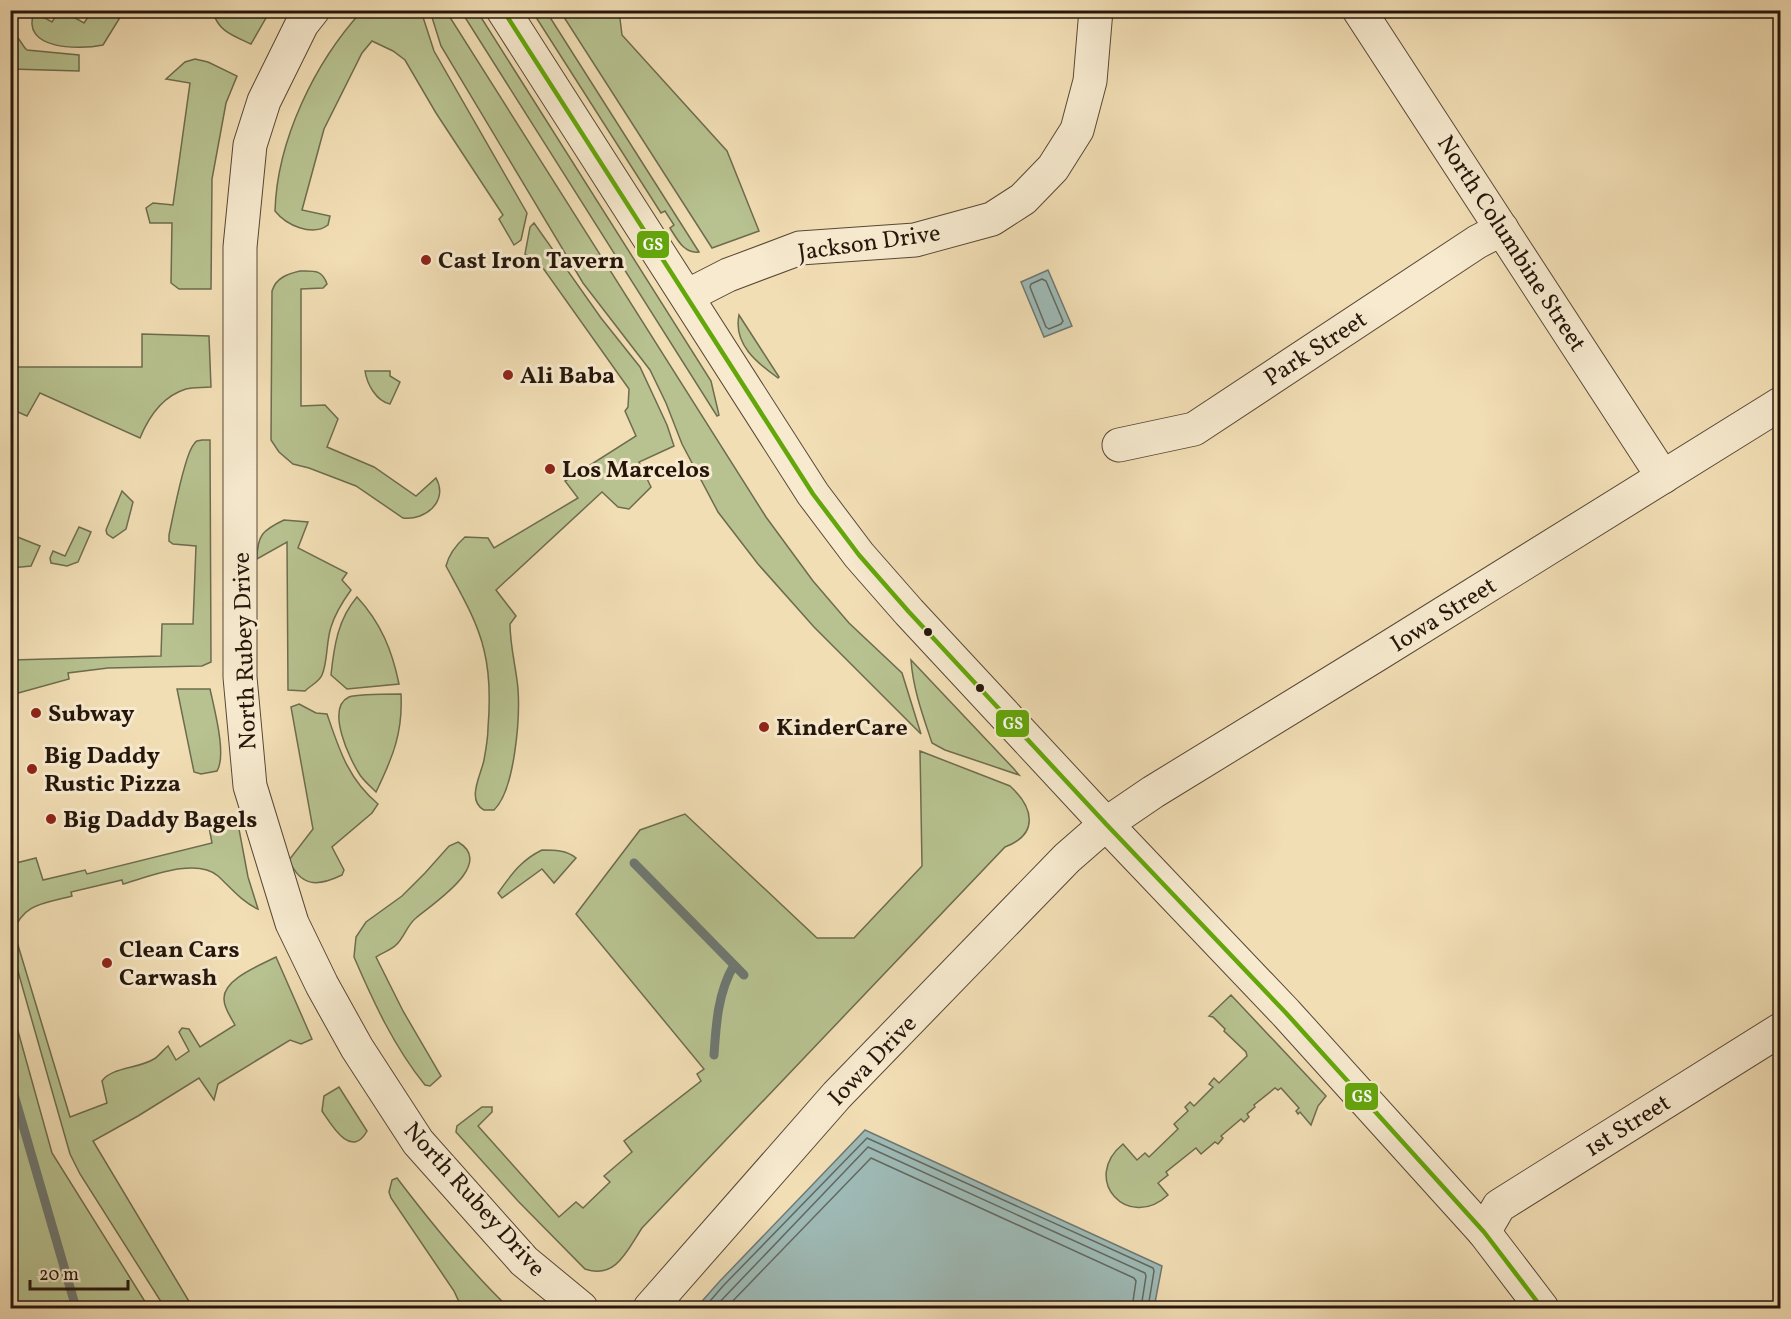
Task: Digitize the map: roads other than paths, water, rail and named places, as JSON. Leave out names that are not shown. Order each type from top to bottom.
[{"type":"street","name":"North Rubey Drive","points":[[313,10],[302,24],[260,112],[250,145],[240,247],[240,677],[250,786],[292,923],[321,985],[357,1048],[418,1142],[524,1260],[581,1308]]},
{"type":"street","points":[[503,10],[813,494],[859,555],[1106,824],[1286,1012],[1484,1232],[1542,1308]]},
{"type":"street","name":"Jackson Drive","points":[[687,296],[728,275],[800,248],[915,240],[992,219],[1023,199],[1053,168],[1077,130],[1090,81],[1096,10]]},
{"type":"street","name":"North Columbine Street","points":[[1359,10],[1663,477]]},
{"type":"street","name":"Park Street","points":[[1119,446],[1194,429],[1476,242],[1503,229]]},
{"type":"street","name":"Iowa Street","points":[[1106,824],[1153,792],[1780,404]]},
{"type":"street","name":"Iowa Drive","points":[[650,1308],[837,1095],[1067,858],[1106,824]]},
{"type":"street","name":"1st Street","points":[[1484,1232],[1499,1206],[1780,1030]]},
{"type":"water","points":[[1048,270],[1072,326],[1044,337],[1021,282]]},
{"type":"water","points":[[865,1130],[1162,1266],[1154,1308],[696,1308]]},
{"type":"waterway","points":[[634,863],[744,975]]},
{"type":"waterway","points":[[714,1055],[721,997],[734,965]]},
{"type":"waterway","points":[[10,1081],[76,1308]]},
{"type":"place","name":"Cast Iron Tavern","points":[[426,260]]},
{"type":"place","name":"Ali Baba","points":[[508,375]]},
{"type":"place","name":"Los Marcelos","points":[[550,469]]},
{"type":"place","name":"Subway","points":[[36,713]]},
{"type":"place","name":"KinderCare","points":[[764,727]]},
{"type":"place","name":"Big Daddy Rustic Pizza","points":[[32,769]]},
{"type":"place","name":"Big Daddy Bagels","points":[[51,819]]},
{"type":"place","name":"Clean Cars Carwash","points":[[107,963]]}]
